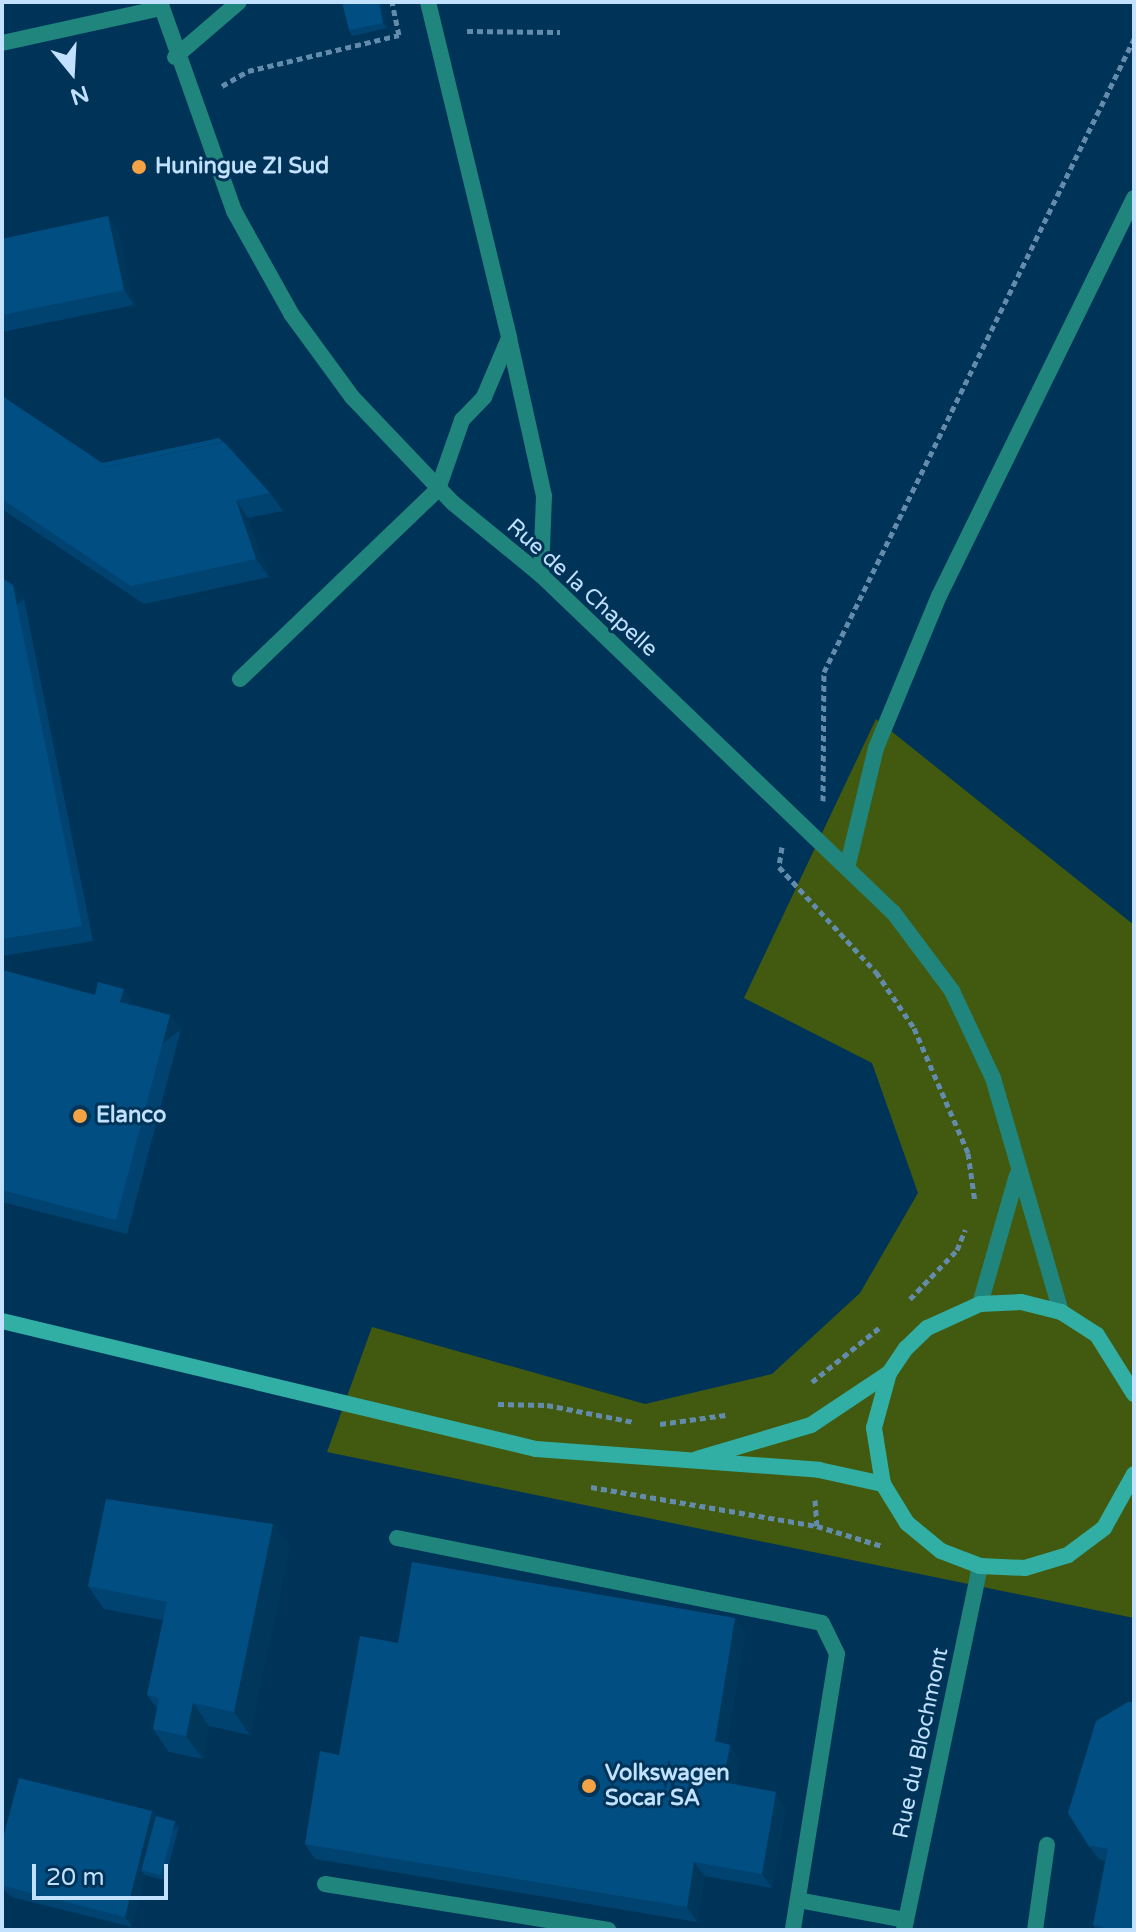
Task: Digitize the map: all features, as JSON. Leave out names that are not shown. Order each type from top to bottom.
[{"type":"main road","points":[[684,1462],[811,1425],[889,1373],[927,1328],[980,1304],[1021,1302],[1061,1312],[1097,1335],[1134,1394]]},
{"type":"main road","points":[[2,1321],[536,1449],[819,1470],[883,1484]]},
{"type":"main road","points":[[889,1373],[874,1428],[883,1484],[907,1523],[941,1551],[980,1566],[1025,1568],[1068,1555],[1104,1528],[1132,1493],[1134,1474]]},
{"type":"street","points":[[175,57],[239,2]]},
{"type":"street","points":[[428,2],[544,496],[541,575]]},
{"type":"street","points":[[2,43],[160,5]]},
{"type":"street","name":"Rue de la Chapelle","points":[[160,5],[190,103],[234,211],[292,315],[352,397],[438,489],[541,575],[893,912],[952,991],[993,1078],[1018,1174],[1061,1312]]},
{"type":"street","points":[[847,868],[876,748],[939,596],[1134,198]]},
{"type":"street","points":[[240,679],[438,489],[462,420],[484,397],[509,338]]},
{"type":"street","points":[[980,1304],[1018,1174]]},
{"type":"street","points":[[397,1538],[822,1623],[837,1654],[793,1930]]},
{"type":"street","name":"Rue du Blochmont","points":[[905,1925],[980,1566]]},
{"type":"street","points":[[1035,1930],[1047,1845]]},
{"type":"street","points":[[325,1884],[608,1930]]},
{"type":"street","points":[[798,1900],[905,1925]]},
{"type":"path","points":[[392,2],[399,35]]},
{"type":"path","points":[[190,103],[248,71],[433,28],[560,32]]},
{"type":"path","points":[[902,1307],[957,1250],[975,1206],[968,1153],[914,1028],[876,972],[779,867],[778,852],[825,794],[824,672],[1134,39]]},
{"type":"path","points":[[799,1393],[892,1316]]},
{"type":"path","points":[[489,1404],[547,1405],[651,1425],[730,1414]]},
{"type":"green space","points":[[876,719],[1134,925],[1134,1618],[327,1452],[372,1327],[645,1404],[772,1374],[860,1293],[918,1193],[872,1063],[744,998]]},
{"type":"building","points":[[342,2],[379,2],[383,23],[349,30]]},
{"type":"building","points":[[108,216],[124,290],[2,315],[2,239]]},
{"type":"building","points":[[2,396],[102,463],[219,438],[223,442],[94,470],[2,408]]},
{"type":"building","points":[[2,408],[94,470],[224,442],[270,493],[236,500],[256,559],[131,586],[2,499]]},
{"type":"building","points":[[2,578],[13,585],[82,926],[2,939]]},
{"type":"building","name":"Elanco","points":[[2,970],[95,995],[98,982],[124,989],[120,1002],[170,1015],[116,1220],[2,1190]]},
{"type":"building","points":[[106,1499],[273,1524],[234,1712],[193,1703],[186,1736],[153,1729],[159,1698],[147,1695],[167,1602],[88,1586]]},
{"type":"building","points":[[412,1562],[735,1618],[715,1741],[730,1745],[723,1782],[776,1792],[762,1874],[694,1862],[687,1907],[305,1844],[320,1751],[339,1755],[360,1636],[398,1643]]},
{"type":"building","points":[[1128,1702],[1134,1702],[1134,1930],[1116,1930],[1093,1925],[1108,1849],[1088,1845],[1068,1813],[1096,1721]]},
{"type":"building","points":[[19,1778],[152,1811],[125,1917],[2,1885],[2,1842]]},
{"type":"building","points":[[156,1816],[175,1821],[161,1875],[142,1870]]},
{"type":"place","name":"Huningue ZI Sud","points":[[139,167]]},
{"type":"place","name":"Elanco","points":[[80,1116]]},
{"type":"place","name":"Volkswagen Socar SA","points":[[589,1786]]}]
